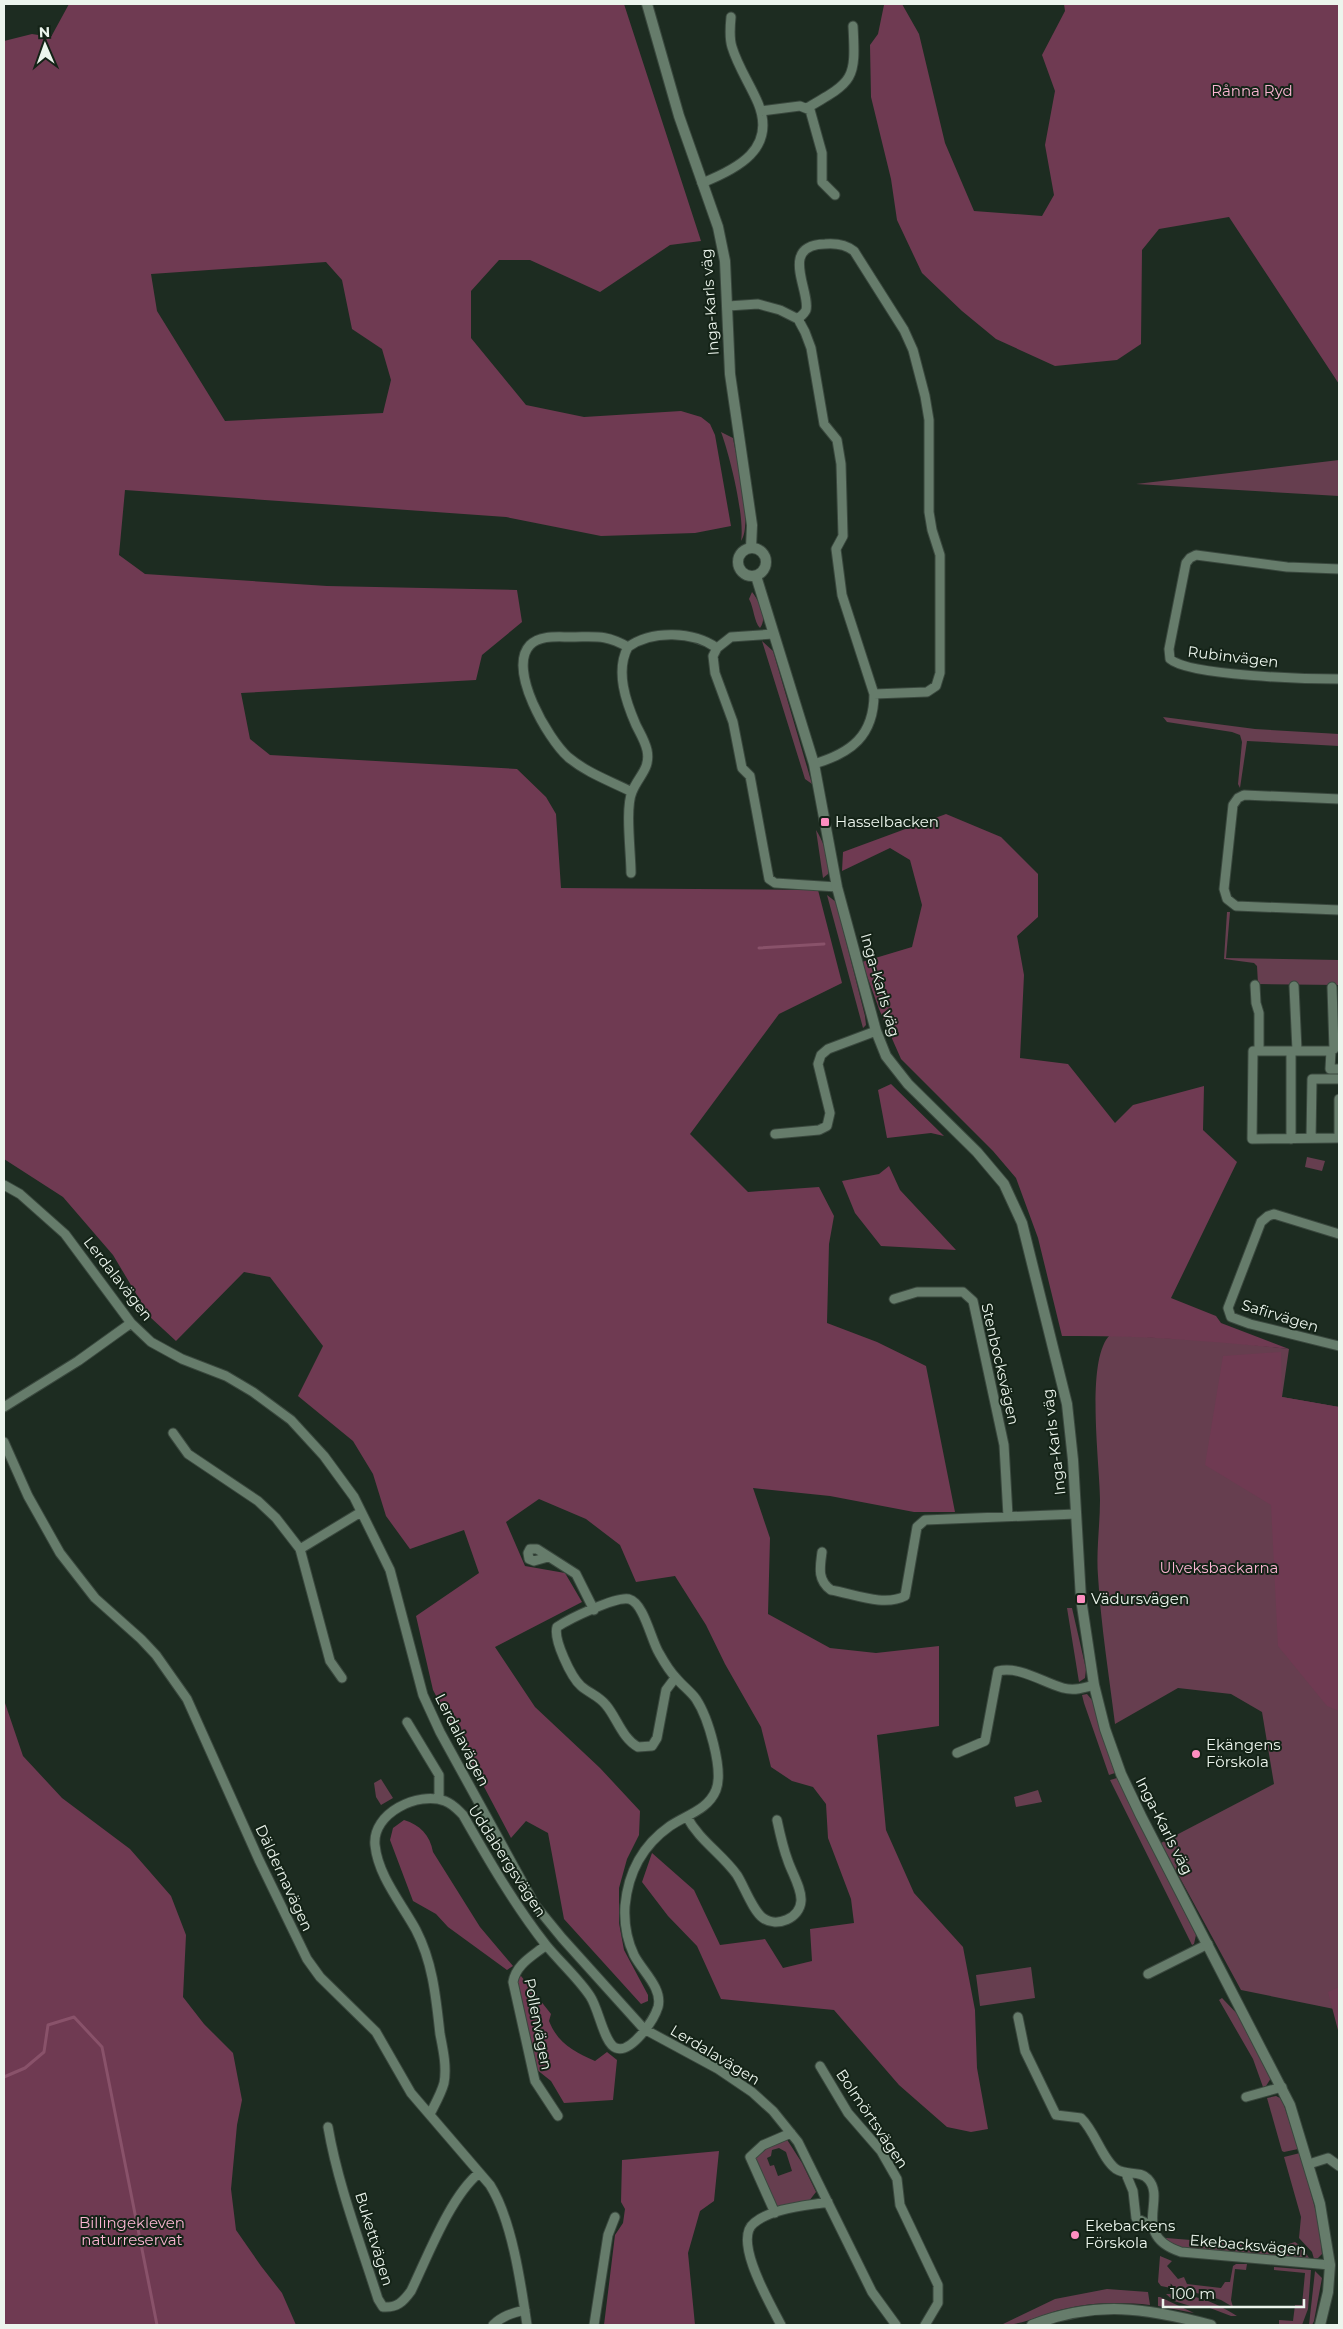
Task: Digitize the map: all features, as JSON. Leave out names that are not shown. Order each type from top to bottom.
[{"type":"street","name":"Inga-Karls väg","points":[[647,4],[678,116],[718,226],[725,261],[730,374],[752,525],[751,548]]},
{"type":"street","points":[[702,183],[729,172],[752,154],[762,124],[761,112],[731,46],[731,17]]},
{"type":"street","points":[[807,108],[848,81],[854,67],[853,26]]},
{"type":"street","points":[[761,112],[800,106],[807,108],[812,114],[822,153],[822,182],[835,195]]},
{"type":"street","points":[[798,319],[806,310],[806,298],[798,266],[802,255],[811,246],[821,244],[848,246],[854,251],[904,330],[913,350],[925,396],[929,420],[930,512],[932,530],[940,555],[940,673],[936,686],[927,692],[874,694]]},
{"type":"street","points":[[728,306],[758,304],[780,310],[798,319],[811,348],[824,424],[837,440],[841,464],[843,536],[836,549],[838,573],[842,595],[874,694],[874,709],[869,727],[855,745],[836,757],[814,764]]},
{"type":"street","points":[[751,548],[763,552],[766,559],[766,566],[762,573],[756,576],[744,574],[739,567],[738,558],[743,551],[751,548]]},
{"type":"street","name":"Rubinvägen","points":[[1339,569],[1287,567],[1196,555],[1190,558],[1186,564],[1169,649],[1170,659],[1175,663],[1206,670],[1256,676],[1339,679]]},
{"type":"street","name":"Inga-Karls väg","points":[[756,576],[814,764],[837,887],[876,1031],[886,1056],[908,1084],[990,1167],[1004,1184],[1022,1223],[1067,1404],[1074,1460],[1081,1599],[1094,1686],[1105,1729],[1121,1774],[1282,2087],[1309,2164],[1320,2204],[1330,2265],[1328,2292],[1320,2325]]},
{"type":"street","points":[[773,634],[731,637],[717,648],[713,663],[733,722],[742,768],[750,776],[769,879],[775,883],[837,887]]},
{"type":"street","points":[[631,872],[629,814],[632,792],[647,768],[647,752],[626,697],[622,676],[622,665],[628,647],[647,636],[700,638],[717,648]]},
{"type":"street","points":[[628,647],[610,638],[549,637],[531,644],[524,653],[524,675],[533,702],[557,745],[587,770],[632,792]]},
{"type":"street","points":[[1339,799],[1244,795],[1238,798],[1233,805],[1224,889],[1227,899],[1236,906],[1339,910]]},
{"type":"street","points":[[1255,985],[1256,1003],[1259,1013],[1259,1050]]},
{"type":"street","points":[[1291,1138],[1294,986]]},
{"type":"street","points":[[1332,987],[1334,1049],[1330,1051],[1253,1051],[1252,1139],[1339,1138],[1339,1099]]},
{"type":"street","points":[[775,1134],[819,1130],[827,1126],[830,1113],[818,1064],[821,1055],[828,1049],[876,1031]]},
{"type":"street","points":[[1330,1051],[1335,1069],[1330,1079]]},
{"type":"street","points":[[1311,1138],[1312,1079],[1339,1080]]},
{"type":"street","name":"Lerdalavägen","points":[[4,1185],[20,1194],[66,1234],[131,1323],[151,1342],[182,1359],[226,1376],[254,1392],[291,1420],[324,1456],[354,1497],[390,1570],[423,1695],[440,1732],[535,1905],[556,1932],[644,2029],[718,2069],[752,2092],[773,2111],[791,2133],[828,2202],[872,2292],[896,2325]]},
{"type":"street","name":"Safirvägen","points":[[1339,1234],[1274,1214],[1268,1216],[1261,1222],[1228,1308],[1231,1317],[1275,1331],[1339,1346]]},
{"type":"street","name":"Stenbocksvägen","points":[[894,1299],[917,1292],[963,1292],[973,1301],[1004,1445],[1008,1516]]},
{"type":"street","points":[[4,1408],[78,1361],[131,1323]]},
{"type":"street","points":[[173,1433],[188,1454],[258,1501],[276,1518],[300,1549],[330,1661],[342,1678]]},
{"type":"street","name":"Däldernavägen","points":[[4,1442],[28,1496],[60,1553],[95,1598],[142,1639],[156,1655],[187,1699],[259,1860],[307,1959],[320,1977],[376,2032],[411,2093],[490,2185],[504,2213],[527,2325]]},
{"type":"street","points":[[300,1549],[361,1512]]},
{"type":"street","points":[[822,1552],[819,1569],[825,1585],[831,1590],[884,1600],[896,1600],[905,1596],[908,1588],[914,1538],[920,1523],[931,1519],[1076,1514]]},
{"type":"street","points":[[548,1558],[576,1574],[594,1610]]},
{"type":"street","points":[[644,2029],[658,2008],[659,1999],[658,1991],[638,1962],[629,1940],[626,1925],[627,1893],[636,1863],[645,1850],[671,1826],[708,1802],[715,1792],[719,1772],[702,1711],[695,1698],[675,1678],[658,1652],[641,1609],[636,1604],[628,1599],[617,1599],[557,1627],[555,1634],[557,1641],[574,1677],[581,1686],[606,1704],[633,1745],[648,1748],[652,1746],[657,1738],[666,1690],[675,1678]]},
{"type":"street","points":[[957,1753],[985,1741],[998,1671],[1003,1670],[1031,1675],[1064,1688],[1078,1690],[1094,1686]]},
{"type":"street","points":[[407,1722],[439,1775],[440,1799],[423,1799],[395,1809],[384,1819],[378,1830],[375,1843],[382,1870],[416,1930],[430,1964],[445,2066],[441,2091],[430,2114]]},
{"type":"street","name":"Uddabergsvägen","points":[[440,1799],[455,1806],[462,1815],[520,1910],[546,1945],[591,1998],[601,2018],[609,2043],[616,2048],[624,2049],[632,2045],[644,2029]]},
{"type":"street","points":[[687,1817],[700,1836],[720,1855],[736,1875],[757,1912],[767,1920],[778,1922],[793,1917],[797,1913],[802,1899],[777,1820]]},
{"type":"street","points":[[1148,1974],[1208,1944]]},
{"type":"street","name":"Pollenvägen","points":[[546,1945],[520,1965],[514,1974],[513,1982],[535,2081],[558,2116]]},
{"type":"street","points":[[1018,2017],[1025,2051],[1056,2115],[1081,2118],[1115,2168],[1126,2174],[1142,2174],[1149,2179],[1153,2188],[1152,2226]]},
{"type":"street","name":"Bolmörtsvägen","points":[[820,2066],[848,2114],[881,2151],[897,2179],[900,2206],[938,2286],[938,2303],[925,2325]]},
{"type":"street","points":[[1246,2097],[1282,2087]]},
{"type":"street","name":"Bukettvägen","points":[[328,2127],[331,2147],[357,2233],[378,2299],[383,2307],[393,2308],[403,2301],[411,2291],[458,2196],[469,2181],[479,2173]]},
{"type":"street","points":[[775,2213],[750,2157],[763,2145],[791,2133]]},
{"type":"street","points":[[1309,2164],[1328,2158],[1339,2166]]},
{"type":"street","name":"Ekebacksvägen","points":[[1126,2174],[1133,2191],[1136,2218],[1152,2226],[1161,2242],[1168,2248],[1181,2252],[1330,2265]]},
{"type":"street","points":[[781,2325],[751,2260],[745,2238],[752,2224],[775,2213],[828,2202]]},
{"type":"street","points":[[594,2325],[608,2235],[615,2217]]},
{"type":"street","points":[[1032,2325],[1068,2313],[1112,2308],[1165,2313],[1211,2325]]},
{"type":"street","points":[[493,2325],[499,2319],[525,2310]]},
{"type":"green space","points":[[69,4],[624,4],[701,241],[670,245],[600,292],[530,260],[499,260],[471,291],[471,338],[526,405],[584,417],[681,411],[701,417],[710,424],[715,435],[731,526],[695,533],[601,536],[506,517],[125,490],[119,555],[145,574],[327,586],[517,590],[522,622],[482,655],[476,680],[241,693],[250,739],[270,755],[517,769],[546,797],[556,814],[561,888],[818,890],[842,983],[779,1014],[690,1134],[748,1192],[819,1187],[834,1216],[829,1244],[827,1323],[877,1342],[926,1366],[955,1512],[914,1512],[830,1496],[753,1488],[770,1538],[768,1614],[830,1648],[876,1653],[939,1646],[939,1726],[877,1735],[886,1830],[914,1893],[963,1947],[975,2010],[977,2068],[988,2129],[971,2132],[947,2127],[899,2085],[834,2010],[721,1999],[697,1946],[668,1916],[642,1882],[652,1853],[694,1890],[720,1945],[765,1939],[783,1968],[812,1961],[810,1929],[854,1923],[851,1899],[828,1838],[826,1804],[813,1787],[792,1781],[771,1767],[761,1727],[725,1664],[706,1625],[675,1576],[636,1582],[620,1545],[586,1519],[539,1499],[506,1522],[525,1566],[565,1573],[582,1602],[495,1647],[535,1707],[600,1768],[640,1811],[639,1835],[627,1859],[619,1888],[619,1923],[624,1950],[648,1995],[648,2001],[641,2004],[564,1919],[548,1833],[526,1821],[511,1838],[433,1690],[416,1616],[479,1573],[464,1530],[410,1549],[386,1516],[373,1474],[353,1441],[298,1396],[323,1346],[270,1277],[244,1272],[176,1341],[150,1317],[113,1255],[63,1197],[4,1159],[4,41],[32,34],[51,37]],"holes":[[[326,262],[342,280],[352,329],[382,349],[391,380],[383,413],[225,421],[157,311],[151,274]]]},
{"type":"green space","name":"Rånna Ryd","points":[[902,4],[919,34],[945,143],[974,211],[1042,216],[1054,195],[1045,145],[1055,91],[1042,55],[1065,11],[1064,4],[1339,4],[1339,384],[1229,217],[1159,229],[1142,250],[1141,344],[1117,360],[1055,366],[996,339],[962,311],[922,273],[897,220],[891,179],[871,97],[870,45],[878,34],[884,5]]},
{"type":"green space","points":[[721,432],[733,438],[740,476],[745,507],[744,533],[741,541],[742,530],[739,502]]},
{"type":"green space","points":[[1339,460],[1339,496],[1136,484]]},
{"type":"green space","points":[[752,592],[760,605],[763,615],[760,628],[756,622],[749,599]]},
{"type":"green space","points":[[762,641],[773,651],[812,784],[805,779]]},
{"type":"green space","points":[[1163,717],[1255,729],[1339,734],[1339,746],[1247,741],[1240,788],[1238,784],[1242,742],[1240,735],[1232,732],[1167,722]]},
{"type":"green space","points":[[946,814],[1001,837],[1038,874],[1038,917],[1017,936],[1024,975],[1020,1058],[1068,1064],[1115,1123],[1133,1105],[1204,1086],[1203,1130],[1237,1162],[1171,1298],[1216,1316],[1221,1323],[1289,1349],[1176,1339],[1062,1336],[1038,1238],[1016,1178],[993,1151],[901,1059],[879,1009],[862,962],[912,947],[922,905],[910,860],[890,848],[842,871],[843,852]]},
{"type":"green space","points":[[816,830],[828,862],[828,874],[823,878]]},
{"type":"green space","points":[[827,895],[836,902],[865,1016],[866,1025],[863,1028]]},
{"type":"green space","points":[[1227,912],[1230,912],[1226,958],[1339,960],[1339,985],[1258,984],[1257,966],[1254,963],[1224,959]]},
{"type":"green space","points":[[891,1084],[944,1136],[931,1133],[887,1138],[878,1090]]},
{"type":"green space","points":[[1307,1157],[1325,1161],[1322,1171],[1305,1167]]},
{"type":"green space","points":[[889,1166],[900,1190],[956,1250],[881,1246],[855,1213],[842,1181],[879,1174]]},
{"type":"green space","name":"Ulveksbackarna","points":[[1110,1335],[1218,1341],[1289,1349],[1282,1397],[1339,1407],[1339,2010],[1241,1990],[1161,1843],[1274,1784],[1262,1712],[1231,1694],[1178,1688],[1115,1724],[1099,1595],[1100,1500],[1096,1413],[1098,1366],[1102,1348]]},
{"type":"green space","points":[[1281,1352],[1282,1397],[1339,1407],[1339,1711],[1327,1706],[1278,1646],[1271,1505],[1205,1465],[1223,1356]]},
{"type":"green space","points":[[1067,1608],[1072,1608],[1086,1669],[1085,1678],[1079,1682]]},
{"type":"green space","points":[[1087,1694],[1092,1700],[1115,1773],[1109,1775],[1084,1703],[1082,1695]]},
{"type":"green space","name":"Billingekleven naturreservat","points":[[4,1700],[23,1756],[62,1798],[130,1849],[171,1896],[186,1935],[183,1997],[204,2024],[233,2053],[242,2100],[237,2125],[231,2189],[236,2230],[282,2293],[296,2325],[4,2325]]},
{"type":"green space","points":[[1117,1778],[1196,1935],[1192,1945],[1110,1780]]},
{"type":"green space","points":[[381,1779],[393,1798],[381,1805],[376,1797],[374,1783]]},
{"type":"green space","points":[[1038,1790],[1042,1802],[1016,1807],[1014,1797]]},
{"type":"green space","points":[[404,1820],[415,1825],[427,1836],[433,1852],[480,1927],[513,1966],[507,1970],[448,1927],[436,1914],[413,1901],[390,1840],[393,1828]]},
{"type":"green space","points":[[1031,1967],[1035,1998],[980,2006],[976,1975]]},
{"type":"green space","points":[[521,1976],[551,2014],[549,2021],[562,2041],[595,2061],[607,2052],[617,2060],[613,2100],[564,2103],[551,2081],[536,2069],[518,1985],[518,1978]]},
{"type":"green space","points":[[1339,1987],[1339,2034],[1328,1992]]},
{"type":"green space","points":[[1222,1998],[1243,2020],[1271,2078],[1266,2086],[1263,2087],[1253,2059],[1219,2000]]},
{"type":"green space","points":[[1276,2096],[1282,2099],[1298,2149],[1282,2151],[1267,2098]]},
{"type":"green space","points":[[786,2138],[802,2163],[816,2192],[809,2201],[777,2207],[753,2160],[763,2148]],"holes":[[[779,2148],[786,2152],[792,2171],[778,2176],[774,2165],[770,2166],[767,2158],[771,2156],[772,2150]]]},
{"type":"green space","points":[[719,2151],[714,2201],[700,2211],[688,2253],[695,2325],[604,2325],[615,2235],[623,2223],[625,2209],[621,2202],[622,2160]]},
{"type":"green space","points":[[1300,2153],[1319,2223],[1322,2254],[1314,2259],[1312,2252],[1299,2238],[1301,2217],[1284,2157]]},
{"type":"green space","points":[[1166,2238],[1279,2247],[1295,2242],[1302,2247],[1311,2261],[1195,2250],[1181,2247],[1165,2240]]},
{"type":"green space","points":[[1160,2256],[1172,2261],[1167,2266],[1178,2279],[1184,2277],[1187,2284],[1221,2288],[1225,2282],[1230,2282],[1233,2266],[1236,2264],[1247,2264],[1246,2270],[1235,2269],[1231,2300],[1233,2307],[1221,2300],[1206,2295],[1161,2286],[1158,2282]]},
{"type":"green space","points":[[1274,2267],[1311,2270],[1308,2309],[1302,2325],[1260,2325],[1279,2324],[1279,2320],[1293,2321],[1295,2305],[1302,2305],[1305,2273],[1274,2270]]},
{"type":"green space","points":[[1315,2271],[1322,2278],[1314,2321],[1312,2325],[1309,2325]]},
{"type":"green space","points":[[1107,2289],[1148,2292],[1150,2305],[1118,2303],[1086,2305],[1056,2311],[1010,2325],[1001,2325],[1055,2299]]},
{"type":"green space","points":[[1166,2294],[1186,2295],[1203,2299],[1237,2316],[1231,2316],[1210,2308],[1197,2308],[1174,2301]]},
{"type":"green space","points":[[1158,2297],[1160,2297],[1194,2313],[1158,2306]]},
{"type":"waterway","points":[[759,948],[824,944]]},
{"type":"waterway","points":[[4,2077],[25,2068],[44,2052],[48,2025],[74,2017],[102,2047],[157,2325]]},
{"type":"place","name":"Hasselbacken","points":[[825,822]]},
{"type":"place","name":"Vädursvägen","points":[[1081,1599]]},
{"type":"place","name":"Ekängens Förskola","points":[[1196,1754]]},
{"type":"place","name":"Ekebackens Förskola","points":[[1075,2235]]}]
